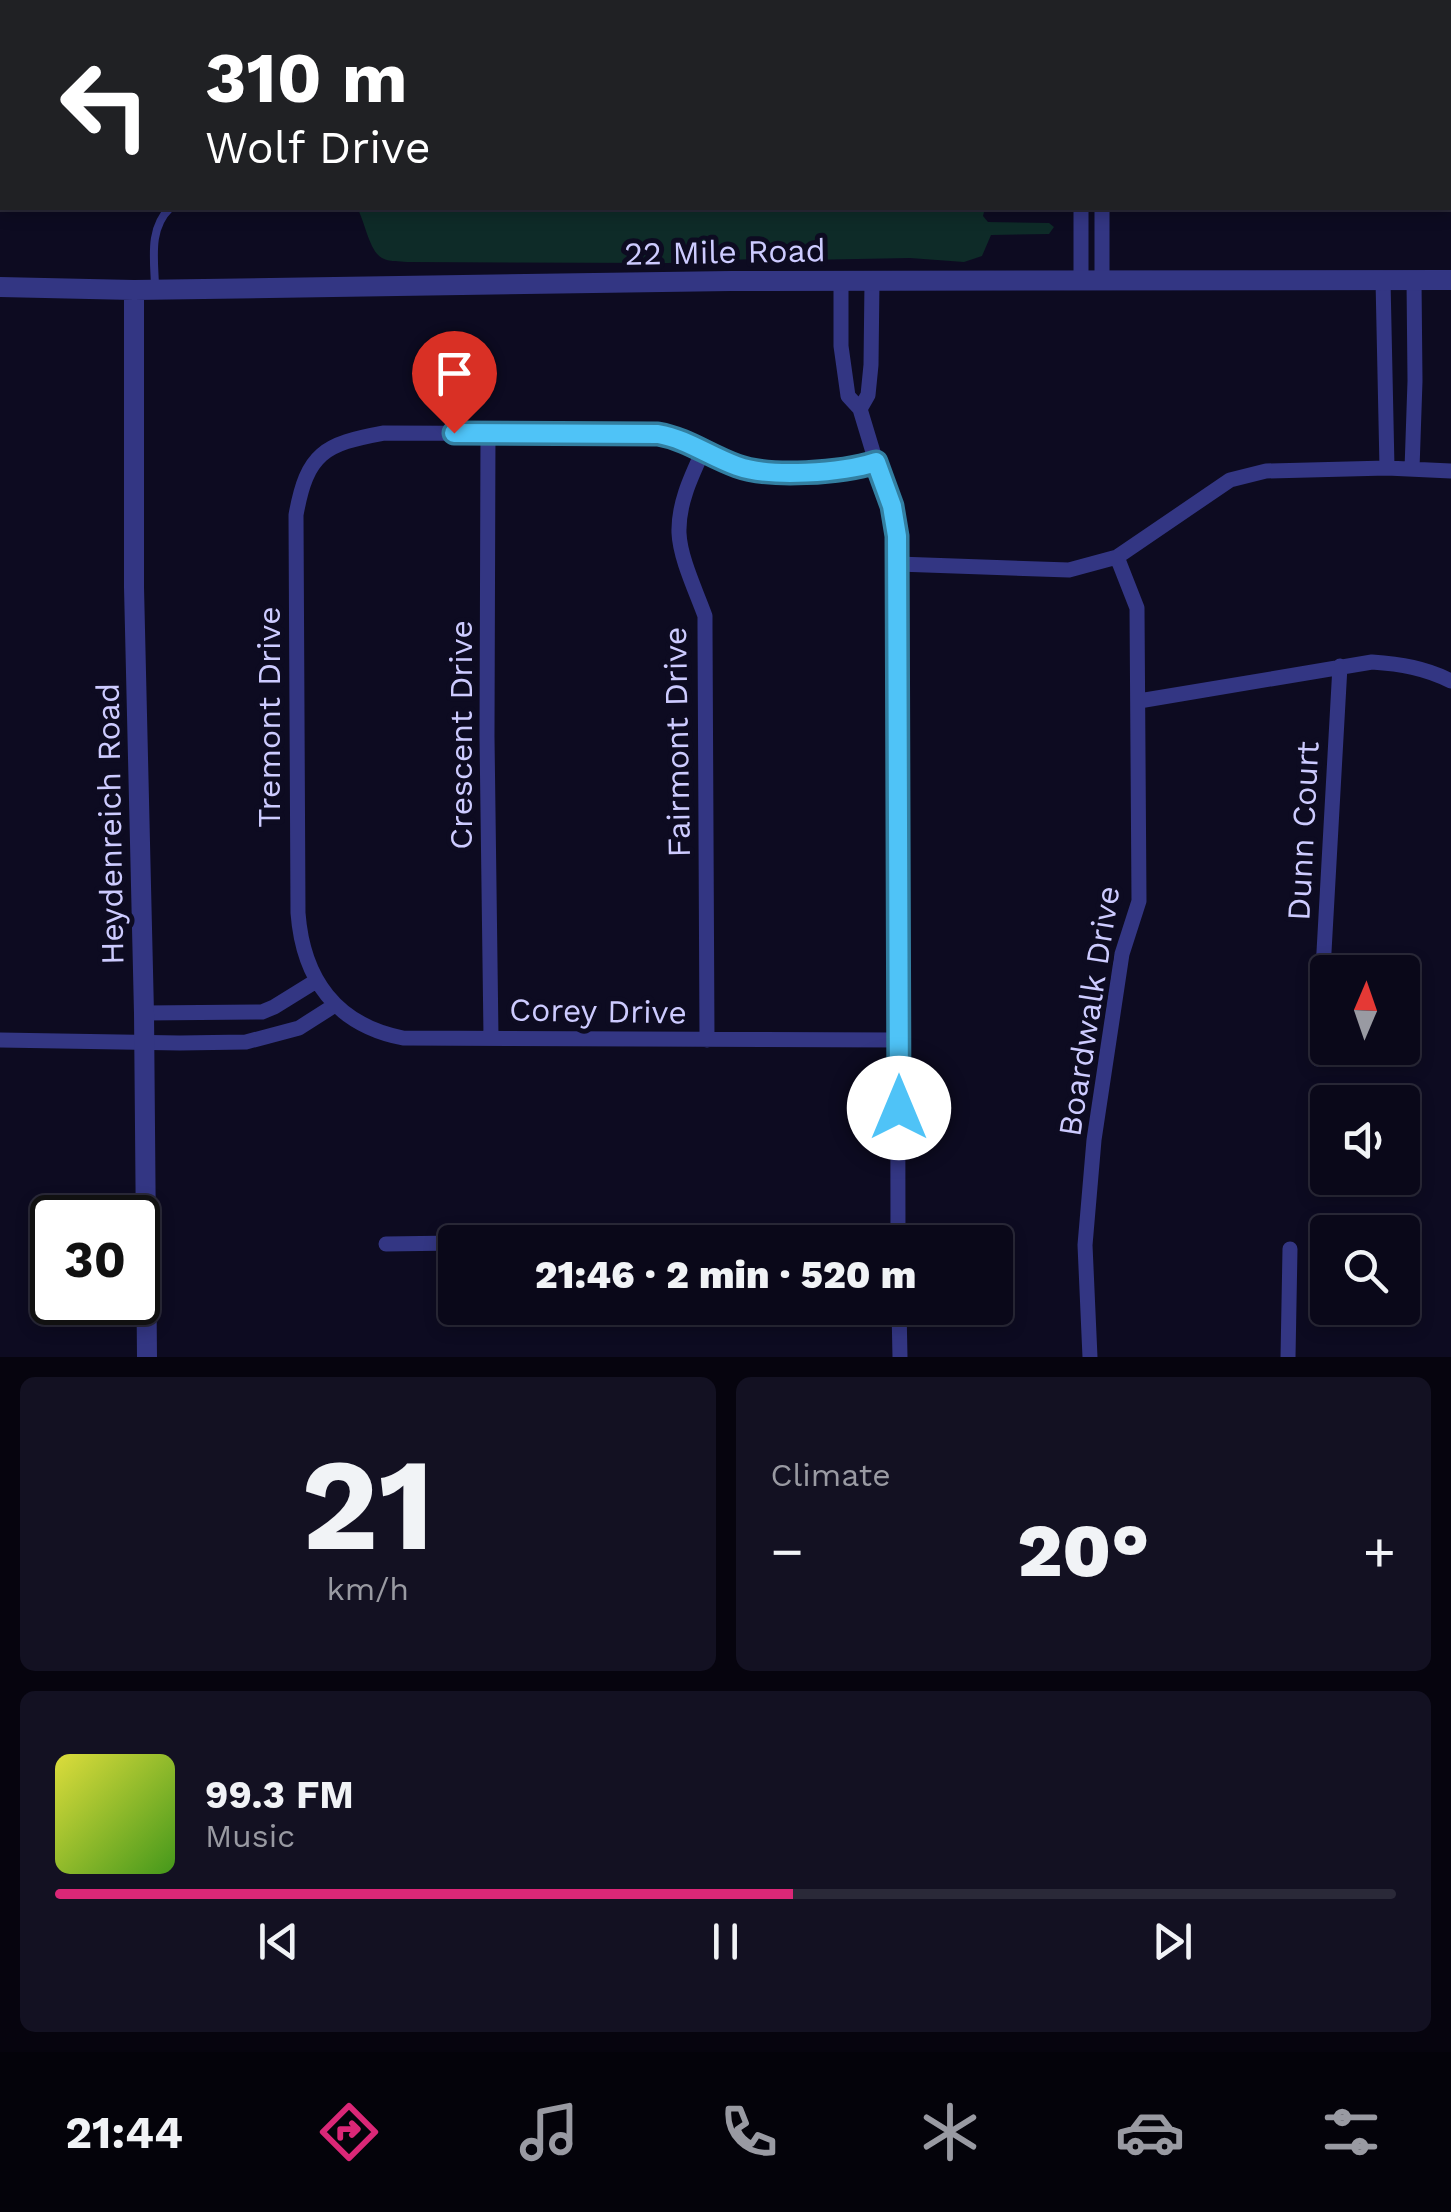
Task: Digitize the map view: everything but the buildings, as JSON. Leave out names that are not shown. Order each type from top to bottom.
[{"type":"street","points":[[1081,210],[1092,281]]},
{"type":"street","points":[[1092,281],[1102,210]]},
{"type":"street","points":[[1383,280],[1386,468]]},
{"type":"street","points":[[1412,469],[1414,280]]},
{"type":"street","name":"22 Mile Road","points":[[0,287],[156,290],[840,281],[1451,280]]},
{"type":"street","points":[[840,281],[848,396],[860,409],[896,522],[898,1225]]},
{"type":"street","points":[[860,409],[868,395],[871,364],[872,281]]},
{"type":"street","name":"Heydenreich Road","points":[[134,290],[134,586],[147,1357]]},
{"type":"street","points":[[843,365],[871,364]]},
{"type":"street","points":[[1384,382],[1414,382]]},
{"type":"street","points":[[488,432],[658,434],[686,441],[758,472],[842,470],[876,462]]},
{"type":"street","name":"Tremont Drive","points":[[316,981],[304,950],[298,913],[298,503],[318,455],[350,440],[384,433],[488,432]]},
{"type":"street","name":"Crescent Drive","points":[[488,432],[491,1037]]},
{"type":"street","name":"Fairmont Drive","points":[[703,451],[688,483],[679,538],[705,627],[706,1040]]},
{"type":"street","points":[[898,564],[1069,570],[1117,557],[1230,480],[1266,471],[1451,471]]},
{"type":"street","name":"Boardwalk Drive","points":[[1090,1357],[1085,1244],[1094,1140],[1122,954],[1139,901],[1137,608],[1117,557]]},
{"type":"street","points":[[1139,702],[1372,662],[1405,664],[1451,681]]},
{"type":"street","name":"Dunn Court","points":[[1324,955],[1340,666]]},
{"type":"street","points":[[144,1013],[262,1012],[316,981]]},
{"type":"street","name":"Corey Drive","points":[[316,981],[335,1004],[358,1022],[403,1038],[899,1040]]},
{"type":"street","points":[[0,1040],[246,1042],[299,1028],[335,1004]]},
{"type":"street","points":[[262,1012],[269,1037]]},
{"type":"street","points":[[386,1244],[438,1243]]},
{"type":"street","points":[[1288,1357],[1290,1250]]},
{"type":"street","points":[[899,1325],[900,1357]]},
{"type":"lane","points":[[156,290],[153,251],[156,228],[166,210]]},
{"type":"green space","points":[[358,210],[984,210],[983,216],[988,222],[1049,223],[1054,227],[1049,234],[991,235],[982,256],[964,262],[775,258],[668,263],[407,262],[382,258],[370,243]]},
{"type":"route","points":[[454,433],[658,434],[686,441],[758,472],[842,470],[876,462],[892,506],[897,536],[899,1108]]}]
